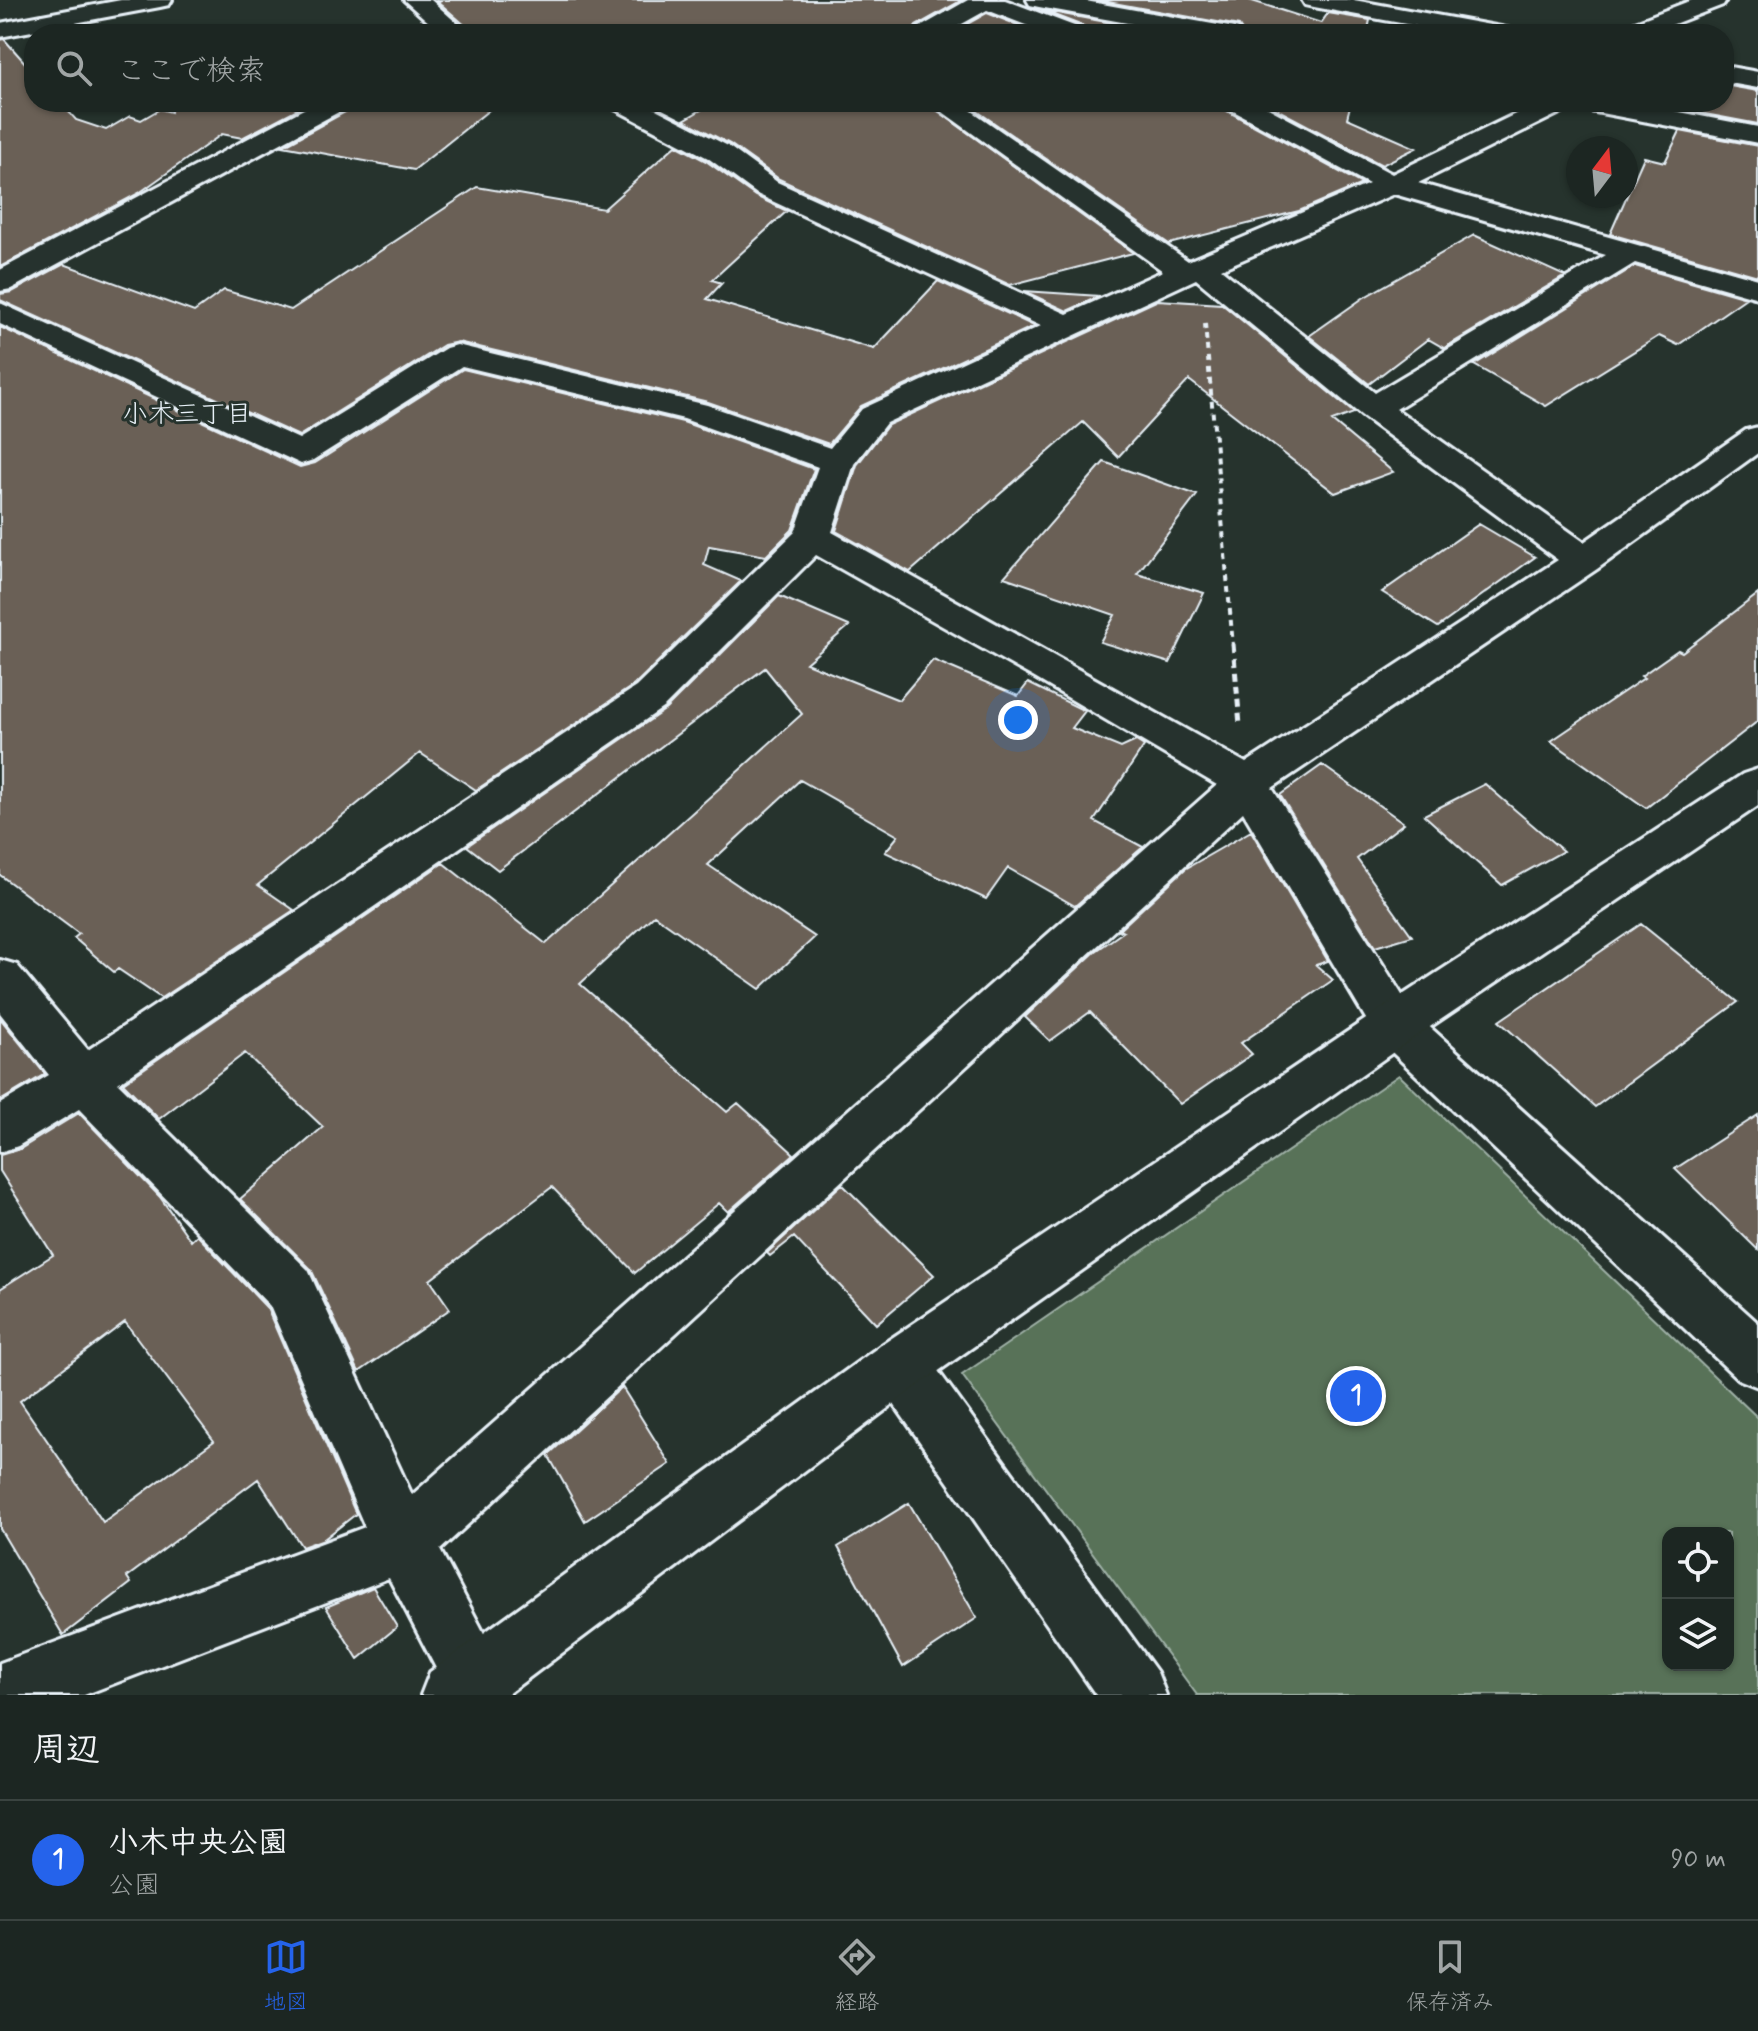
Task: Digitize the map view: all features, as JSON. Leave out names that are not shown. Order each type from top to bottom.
[{"type":"street","points":[[32,24],[160,0]]},
{"type":"street","points":[[416,0],[445,24]]},
{"type":"street","points":[[944,24],[986,0],[1044,24]]},
{"type":"street","points":[[1039,0],[1173,24]]},
{"type":"street","points":[[1314,0],[1446,24]]},
{"type":"street","points":[[1652,24],[1714,0]]},
{"type":"street","points":[[0,30],[24,26]]},
{"type":"street","points":[[1734,76],[1758,80]]},
{"type":"street","points":[[0,282],[318,112]]},
{"type":"street","points":[[641,112],[718,152],[767,188],[1069,327]]},
{"type":"street","points":[[957,112],[1193,270],[1373,408],[1584,560]]},
{"type":"street","points":[[1256,112],[1392,185],[1758,289]]},
{"type":"street","points":[[0,1130],[83,1080],[650,697],[812,537],[837,462],[874,416],[1193,270],[1392,185],[1541,112]]},
{"type":"street","points":[[1637,112],[1758,135]]},
{"type":"street","points":[[1373,408],[1629,254]]},
{"type":"street","points":[[0,312],[301,453],[457,355],[695,412],[837,462]]},
{"type":"street","points":[[1,1695],[403,1543],[1247,783],[1584,560],[1758,437]]},
{"type":"street","points":[[812,537],[1047,667],[1247,783],[1395,1025],[1758,1360]]},
{"type":"street","points":[[0,979],[83,1080],[289,1288],[464,1687],[900,1365],[1395,1025],[1758,785]]},
{"type":"street","points":[[900,1365],[1134,1695]]},
{"type":"path","points":[[1193,270],[1203,300],[1247,783]]},
{"type":"green space","points":[[1399,1075],[1758,1418],[1758,1695],[1197,1695],[962,1375]]},
{"type":"building","points":[[436,0],[962,0],[920,24],[464,24]]},
{"type":"building","points":[[1097,0],[1249,0],[1321,23],[1328,13],[1370,20],[1369,24],[1228,24]]},
{"type":"building","points":[[1041,10],[1117,24],[1078,24]]},
{"type":"building","points":[[987,13],[1015,24],[968,24]]},
{"type":"building","points":[[4,39],[24,62],[24,112],[69,112],[76,120],[106,130],[130,116],[141,120],[155,112],[292,112],[242,138],[222,134],[139,193],[0,267],[0,40]]},
{"type":"building","points":[[1734,87],[1758,91],[1758,124],[1694,112],[1734,112]]},
{"type":"building","points":[[345,112],[486,112],[414,170],[283,146]]},
{"type":"building","points":[[698,112],[940,112],[1133,253],[1010,285],[779,179],[730,144],[684,120]]},
{"type":"building","points":[[978,112],[1229,112],[1362,184],[1299,211],[1169,244]]},
{"type":"building","points":[[1282,112],[1348,112],[1347,118],[1416,148],[1382,165]]},
{"type":"building","points":[[1680,131],[1758,146],[1758,276],[1610,234],[1621,208],[1638,208],[1638,171],[1644,157],[1665,162]]},
{"type":"building","points":[[676,145],[706,161],[755,196],[787,211],[712,280],[722,283],[707,299],[874,349],[938,281],[1034,326],[861,406],[829,444],[708,402],[458,342],[444,345],[299,436],[0,300],[0,294],[12,292],[64,264],[194,312],[224,290],[291,310],[477,187],[604,209]]},
{"type":"building","points":[[1474,235],[1565,276],[1444,348],[1428,339],[1369,384],[1309,336],[1363,298]]},
{"type":"building","points":[[1635,266],[1746,298],[1678,345],[1659,336],[1546,406],[1474,365]]},
{"type":"building","points":[[1024,291],[1100,296],[1067,311]]},
{"type":"building","points":[[1158,300],[1222,304],[1354,413],[1332,421],[1393,472],[1335,493],[1189,380],[1118,457],[1083,422],[910,572],[836,531],[857,465],[888,425]]},
{"type":"building","points":[[0,327],[300,467],[315,463],[463,369],[683,422],[814,469],[792,530],[766,556],[709,546],[704,565],[741,581],[634,685],[476,790],[420,753],[258,885],[294,910],[161,998],[118,969],[114,972],[74,938],[79,934],[0,875]]},
{"type":"building","points":[[1104,462],[1197,495],[1137,574],[1204,593],[1170,663],[1100,642],[1115,615],[1004,577]]},
{"type":"building","points":[[1479,524],[1535,557],[1438,627],[1382,592]]},
{"type":"building","points":[[1758,594],[1758,721],[1646,808],[1551,741],[1644,678],[1641,676],[1678,650],[1682,652]]},
{"type":"building","points":[[779,596],[849,626],[806,663],[899,700],[933,660],[1018,696],[1028,683],[1085,711],[1072,728],[1121,748],[1136,741],[1144,746],[1094,821],[1143,847],[1075,906],[1008,868],[986,899],[885,852],[898,836],[800,780],[708,865],[815,937],[760,989],[654,915],[580,984],[727,1112],[738,1103],[794,1154],[728,1212],[719,1203],[635,1273],[552,1187],[430,1280],[450,1309],[359,1372],[311,1269],[240,1199],[323,1127],[245,1053],[159,1119],[123,1083],[443,863],[546,944],[802,714],[765,668],[498,870],[467,846],[666,709]]},
{"type":"building","points":[[1322,765],[1404,823],[1357,859],[1412,936],[1375,947],[1280,795]]},
{"type":"building","points":[[1485,784],[1563,851],[1502,885],[1424,815]]},
{"type":"building","points":[[1251,831],[1328,961],[1316,965],[1333,980],[1241,1043],[1252,1054],[1180,1104],[1090,1012],[1050,1041],[1025,1017],[1096,951],[1123,932],[1119,930],[1185,869]]},
{"type":"building","points":[[1641,924],[1738,1002],[1595,1107],[1499,1021]]},
{"type":"building","points":[[0,1018],[45,1074],[0,1101]]},
{"type":"building","points":[[79,1113],[160,1197],[191,1241],[197,1235],[267,1308],[356,1514],[324,1539],[302,1547],[258,1479],[127,1577],[131,1583],[63,1635],[0,1529],[0,1289],[53,1255],[0,1171],[0,1155],[20,1149]],"holes":[[[125,1322],[214,1441],[103,1522],[20,1401]]]},
{"type":"building","points":[[1758,1115],[1758,1250],[1675,1169]]},
{"type":"building","points":[[842,1184],[934,1275],[876,1324],[794,1237],[770,1256],[767,1253]]},
{"type":"building","points":[[622,1387],[670,1464],[585,1521],[548,1455]]},
{"type":"building","points":[[909,1503],[977,1618],[903,1667],[838,1547]]},
{"type":"building","points":[[373,1587],[397,1627],[358,1659],[326,1607]]},
{"type":"place","name":"小木中央公園","points":[[1356,1396]]},
{"type":"district","name":"小木三丁目","points":[[187,415]]}]
